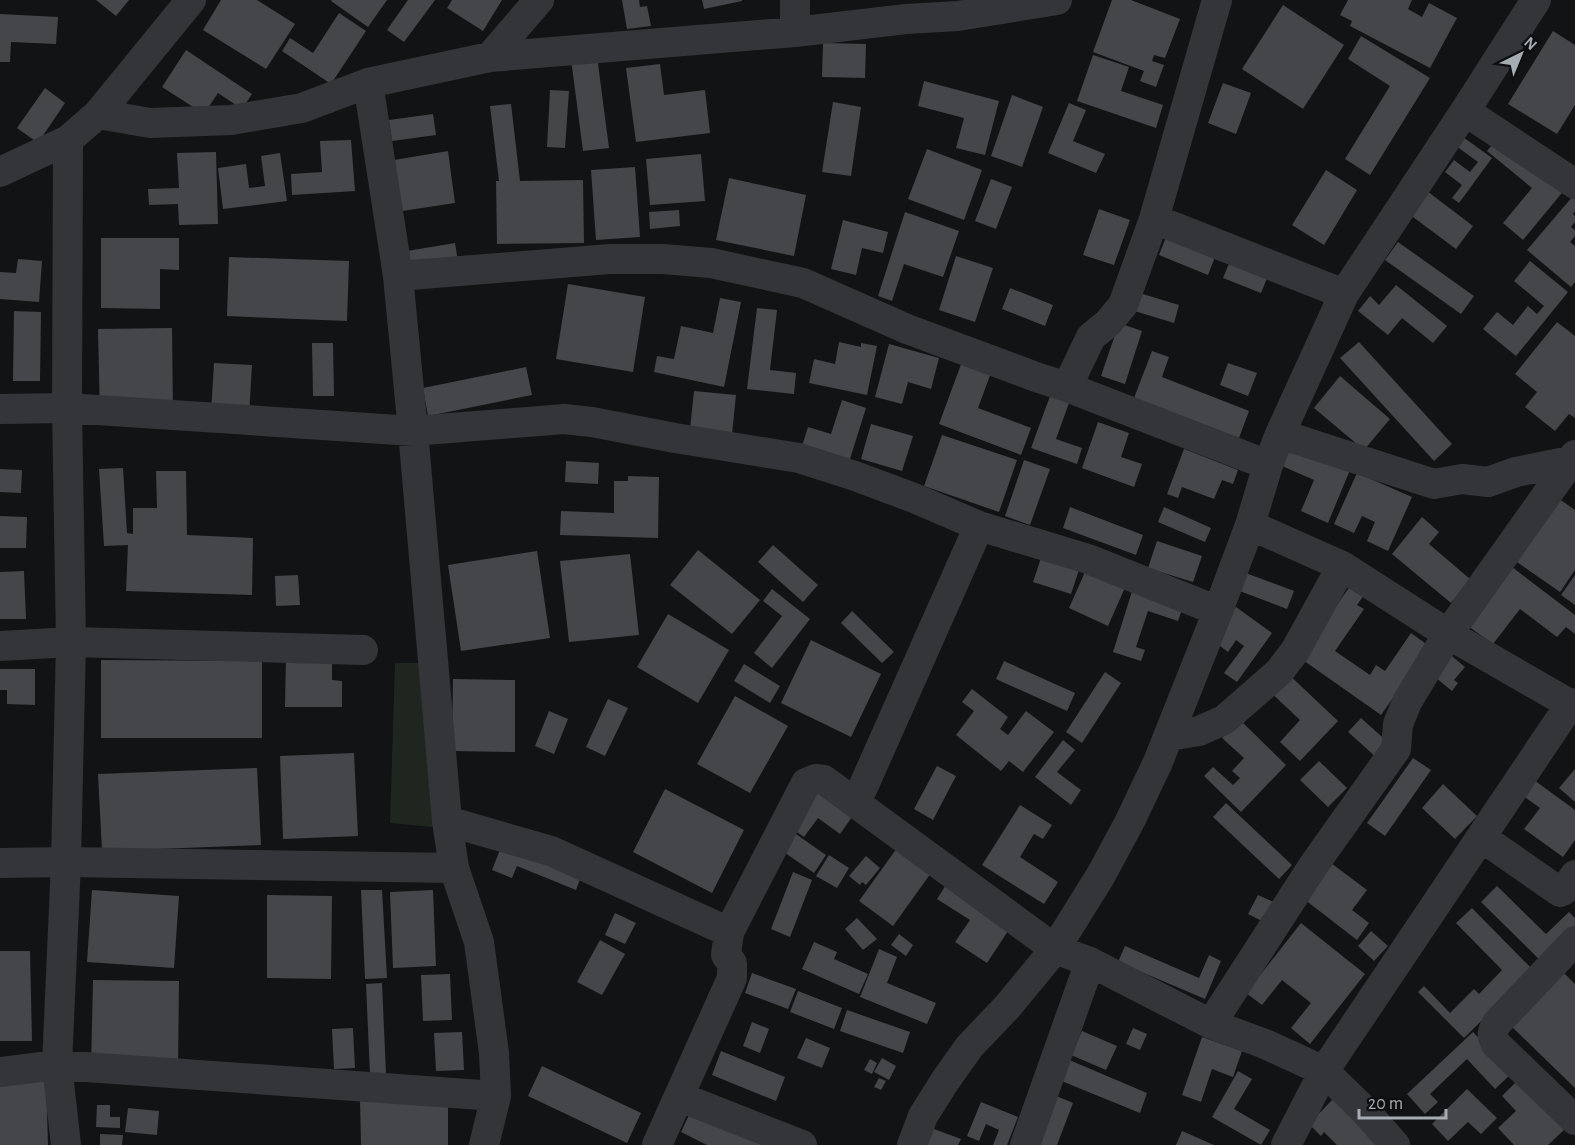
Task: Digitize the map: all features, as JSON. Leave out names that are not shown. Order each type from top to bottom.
[{"type":"street","points":[[0,172],[68,140],[98,114],[190,0]]},
{"type":"street","points":[[490,57],[539,0]]},
{"type":"street","points":[[795,0],[795,32]]},
{"type":"street","points":[[98,114],[150,123],[231,120],[302,108],[368,82],[490,57],[795,32],[907,10],[958,16],[1014,4],[1057,0]]},
{"type":"street","points":[[1067,387],[1091,337],[1124,305],[1154,219],[1217,0]]},
{"type":"street","points":[[912,1145],[923,1116],[945,1081],[969,1047],[1008,1006],[1055,949],[1101,875],[1130,821],[1169,736],[1250,525],[1280,434],[1344,294],[1536,0]]},
{"type":"street","points":[[368,82],[398,276],[447,821],[454,868],[479,942],[494,1053],[496,1096],[484,1145]]},
{"type":"street","points":[[1465,111],[1575,184]]},
{"type":"street","points":[[66,1145],[57,1065],[66,862],[71,642],[67,408],[68,140]]},
{"type":"street","points":[[1154,219],[1344,294]]},
{"type":"street","points":[[398,276],[618,259],[663,259],[711,263],[803,283],[907,329],[1067,387],[1268,465]]},
{"type":"street","points":[[0,409],[67,408],[413,431],[564,419],[592,422],[799,458],[904,494],[979,526],[1088,559],[1218,611]]},
{"type":"street","points":[[1280,434],[1434,484],[1462,479],[1488,482],[1516,472],[1573,460]]},
{"type":"street","points":[[1211,1024],[1312,866],[1396,749],[1398,724],[1407,702],[1448,634],[1573,460]]},
{"type":"street","points":[[1250,525],[1342,566],[1448,634],[1573,705],[1481,837],[1324,1071],[1286,1145]]},
{"type":"street","points":[[856,803],[979,526]]},
{"type":"street","points":[[1169,736],[1199,731],[1224,720],[1280,672],[1295,651],[1342,566]]},
{"type":"street","points":[[0,646],[71,642],[363,650]]},
{"type":"street","points":[[657,1145],[732,978],[732,963],[726,955],[729,932],[806,783],[816,779],[824,780],[1055,949],[1090,962],[1211,1024],[1266,1044],[1324,1071],[1364,1110],[1395,1145]]},
{"type":"street","points":[[447,821],[551,850],[729,932]]},
{"type":"street","points":[[1481,837],[1560,892],[1575,875]]},
{"type":"street","points":[[0,863],[454,868]]},
{"type":"street","points":[[1575,941],[1497,1023],[1492,1033],[1496,1044],[1575,1120]]},
{"type":"street","points":[[1025,1145],[1090,962]]},
{"type":"street","points":[[0,1072],[57,1065],[496,1096]]},
{"type":"street","points":[[680,1097],[802,1145]]},
{"type":"shaded area","points":[[395,663],[427,663],[442,828],[390,823]]},
{"type":"building","points":[[96,0],[129,0],[116,16]]},
{"type":"building","points":[[221,0],[257,0],[295,24],[266,69],[203,30]]},
{"type":"building","points":[[332,0],[387,0],[368,27]]},
{"type":"building","points":[[408,0],[435,0],[404,42],[387,30]]},
{"type":"building","points":[[452,0],[502,0],[483,31],[447,8]]},
{"type":"building","points":[[622,0],[639,0],[640,7],[647,6],[651,26],[627,29]]},
{"type":"building","points":[[702,0],[742,0],[742,1],[704,9]]},
{"type":"building","points":[[1112,0],[1131,0],[1180,19],[1165,58],[1154,55],[1152,61],[1164,65],[1156,87],[1140,81],[1144,71],[1093,52]]},
{"type":"building","points":[[1348,0],[1412,0],[1408,9],[1422,17],[1429,3],[1457,18],[1430,68],[1350,26],[1352,21],[1340,15]]},
{"type":"building","points":[[1283,5],[1344,45],[1303,109],[1242,69]]},
{"type":"building","points":[[339,13],[366,31],[331,84],[282,51],[290,38],[313,53]]},
{"type":"building","points":[[0,14],[58,17],[56,44],[11,42],[10,62],[0,62]]},
{"type":"building","points":[[1553,31],[1575,45],[1575,105],[1557,134],[1508,104]]},
{"type":"building","points":[[1361,36],[1430,78],[1370,175],[1345,159],[1390,86],[1348,59]]},
{"type":"building","points":[[823,43],[866,44],[865,78],[822,77]]},
{"type":"building","points":[[186,50],[252,94],[242,109],[218,93],[204,114],[162,87]]},
{"type":"building","points":[[1093,55],[1129,67],[1121,91],[1163,105],[1156,128],[1077,101]]},
{"type":"building","points":[[597,56],[609,148],[583,151],[571,59]]},
{"type":"building","points":[[660,64],[664,95],[705,90],[710,133],[636,142],[626,68]]},
{"type":"building","points":[[924,81],[999,101],[985,155],[956,148],[964,118],[918,106]]},
{"type":"building","points":[[1223,83],[1251,93],[1236,134],[1208,123]]},
{"type":"building","points":[[45,88],[65,103],[38,143],[17,128]]},
{"type":"building","points":[[550,90],[569,91],[565,148],[547,147]]},
{"type":"building","points":[[1012,95],[1043,107],[1022,167],[991,156]]},
{"type":"building","points":[[833,102],[861,107],[851,176],[822,172]]},
{"type":"building","points":[[1069,103],[1086,110],[1073,141],[1105,154],[1096,173],[1048,153]]},
{"type":"building","points":[[511,104],[520,181],[583,180],[584,243],[497,244],[496,181],[499,181],[490,106]]},
{"type":"building","points":[[433,114],[436,135],[392,141],[389,120]]},
{"type":"building","points":[[1501,135],[1566,188],[1523,240],[1503,223],[1532,188],[1487,151]]},
{"type":"building","points":[[1463,137],[1492,158],[1459,203],[1452,198],[1462,185],[1445,172],[1454,160],[1470,172],[1478,162],[1456,146]]},
{"type":"building","points":[[351,140],[355,191],[292,195],[291,174],[322,172],[320,141]]},
{"type":"building","points":[[927,149],[982,170],[964,220],[908,199]]},
{"type":"building","points":[[448,151],[455,203],[402,211],[394,160]]},
{"type":"building","points":[[216,152],[218,224],[179,225],[178,204],[149,205],[148,189],[179,188],[177,153]]},
{"type":"building","points":[[280,153],[287,201],[223,209],[218,168],[246,164],[249,188],[265,186],[261,156]]},
{"type":"building","points":[[701,154],[705,201],[650,205],[646,159]]},
{"type":"building","points":[[635,167],[640,237],[596,240],[591,170]]},
{"type":"building","points":[[1326,170],[1357,190],[1324,245],[1292,225]]},
{"type":"building","points":[[729,178],[806,195],[794,256],[716,240]]},
{"type":"building","points":[[991,179],[1012,187],[996,229],[975,221]]},
{"type":"building","points":[[1427,191],[1473,226],[1456,249],[1409,214]]},
{"type":"building","points":[[1573,196],[1575,198],[1573,214],[1575,222],[1571,227],[1575,230],[1575,236],[1570,242],[1575,246],[1575,282],[1571,287],[1527,250]]},
{"type":"building","points":[[1099,209],[1130,220],[1114,265],[1083,255]]},
{"type":"building","points":[[679,210],[680,226],[650,229],[649,212]]},
{"type":"building","points":[[905,212],[959,231],[943,277],[904,264],[892,301],[878,296]]},
{"type":"building","points":[[843,220],[888,232],[883,253],[862,248],[856,275],[831,269]]},
{"type":"building","points":[[1168,232],[1217,252],[1208,275],[1159,255]]},
{"type":"building","points":[[101,238],[179,238],[179,270],[160,269],[160,309],[101,308]]},
{"type":"building","points":[[1398,242],[1474,296],[1461,314],[1385,260]]},
{"type":"building","points":[[455,243],[458,261],[403,269],[401,252]]},
{"type":"building","points":[[956,256],[993,268],[975,322],[939,310]]},
{"type":"building","points":[[1232,256],[1270,271],[1261,293],[1223,278]]},
{"type":"building","points":[[229,257],[349,261],[347,321],[227,316]]},
{"type":"building","points":[[18,259],[42,261],[39,302],[0,299],[0,272],[16,273]]},
{"type":"building","points":[[1530,261],[1568,292],[1516,356],[1483,329],[1497,312],[1513,325],[1528,306],[1537,314],[1544,306],[1514,281]]},
{"type":"building","points":[[568,284],[645,297],[633,372],[556,359]]},
{"type":"building","points":[[1396,285],[1447,326],[1433,343],[1402,318],[1388,335],[1358,311],[1370,296],[1379,305]]},
{"type":"building","points":[[1010,288],[1053,305],[1045,326],[1002,309]]},
{"type":"building","points":[[1133,291],[1179,305],[1174,323],[1128,309]]},
{"type":"building","points":[[720,298],[741,302],[724,387],[654,372],[657,356],[674,359],[681,326],[713,333]]},
{"type":"building","points":[[757,308],[777,310],[770,370],[796,373],[794,394],[747,389]]},
{"type":"building","points":[[14,311],[41,312],[40,381],[13,381]]},
{"type":"building","points":[[1557,322],[1575,336],[1575,418],[1569,414],[1555,431],[1525,407],[1537,392],[1515,374]]},
{"type":"building","points":[[1119,323],[1142,331],[1125,384],[1101,376]]},
{"type":"building","points":[[172,328],[173,415],[100,416],[98,329]]},
{"type":"building","points":[[839,342],[861,347],[861,343],[877,346],[867,395],[809,383],[814,359],[835,364]]},
{"type":"building","points":[[1359,342],[1452,444],[1434,461],[1340,358]]},
{"type":"building","points":[[312,343],[333,343],[334,396],[313,396]]},
{"type":"building","points":[[889,344],[939,358],[931,389],[908,382],[902,404],[875,397]]},
{"type":"building","points":[[1152,351],[1169,357],[1162,377],[1249,411],[1239,438],[1134,398]]},
{"type":"building","points":[[963,359],[992,370],[978,408],[1031,428],[1021,455],[939,424]]},
{"type":"building","points":[[214,363],[252,365],[249,416],[211,414]]},
{"type":"building","points":[[1228,363],[1257,373],[1248,396],[1220,385]]},
{"type":"building","points":[[526,367],[532,395],[428,416],[423,388]]},
{"type":"building","points":[[1340,376],[1390,419],[1364,450],[1314,408]]},
{"type":"building","points":[[694,391],[736,395],[732,434],[690,429]]},
{"type":"building","points":[[1050,396],[1069,403],[1056,439],[1082,448],[1077,464],[1031,448]]},
{"type":"building","points":[[842,400],[866,408],[849,462],[802,446],[808,427],[831,434]]},
{"type":"building","points":[[1098,422],[1129,433],[1121,457],[1142,464],[1134,487],[1082,468]]},
{"type":"building","points":[[871,424],[913,436],[902,471],[861,459]]},
{"type":"building","points":[[942,435],[1017,460],[999,512],[924,486]]},
{"type":"building","points":[[1291,445],[1350,470],[1328,523],[1301,511],[1314,480],[1282,466]]},
{"type":"building","points":[[1184,449],[1238,470],[1233,484],[1222,480],[1214,499],[1182,487],[1178,498],[1167,494]]},
{"type":"building","points":[[1024,460],[1050,469],[1030,525],[1005,516]]},
{"type":"building","points":[[566,461],[599,463],[598,484],[565,482]]},
{"type":"building","points":[[123,468],[127,533],[133,534],[133,508],[157,508],[156,471],[186,471],[187,535],[253,538],[252,595],[126,591],[128,545],[104,546],[99,469]]},
{"type":"building","points":[[0,469],[22,470],[21,493],[0,492]]},
{"type":"building","points":[[1357,473],[1412,497],[1388,551],[1367,541],[1375,522],[1362,516],[1354,533],[1334,524]]},
{"type":"building","points":[[628,476],[659,477],[658,538],[560,535],[561,511],[614,513],[614,481],[628,481]]},
{"type":"building","points":[[1558,498],[1575,510],[1575,570],[1560,592],[1514,560]]},
{"type":"building","points":[[1070,507],[1143,535],[1136,555],[1063,528]]},
{"type":"building","points":[[1164,507],[1211,528],[1205,542],[1158,522]]},
{"type":"building","points":[[0,516],[27,517],[26,548],[0,548]]},
{"type":"building","points":[[1422,517],[1439,532],[1429,544],[1470,579],[1451,603],[1392,554]]},
{"type":"building","points":[[1157,541],[1202,556],[1193,582],[1148,568]]},
{"type":"building","points":[[773,545],[818,585],[803,602],[758,562]]},
{"type":"building","points":[[698,550],[760,600],[732,634],[670,585]]},
{"type":"building","points":[[537,551],[550,638],[461,651],[448,565]]},
{"type":"building","points":[[630,554],[639,635],[569,642],[560,561]]},
{"type":"building","points":[[1042,555],[1080,567],[1071,594],[1033,582]]},
{"type":"building","points":[[1089,563],[1128,581],[1108,626],[1069,608]]},
{"type":"building","points":[[1512,567],[1575,615],[1575,634],[1566,627],[1557,637],[1520,609],[1493,644],[1468,626]]},
{"type":"building","points":[[24,571],[26,619],[0,619],[0,572]]},
{"type":"building","points":[[1243,572],[1294,591],[1287,609],[1237,590]]},
{"type":"building","points":[[298,575],[300,605],[276,606],[275,576]]},
{"type":"building","points":[[1575,575],[1575,605],[1561,595]]},
{"type":"building","points":[[1353,582],[1367,591],[1357,605],[1364,609],[1335,651],[1370,675],[1376,665],[1385,671],[1411,633],[1429,646],[1381,715],[1300,658]]},
{"type":"building","points":[[1134,585],[1185,601],[1178,621],[1148,611],[1136,647],[1145,650],[1141,661],[1113,652]]},
{"type":"building","points":[[772,589],[810,619],[772,668],[754,653],[782,616],[763,601]]},
{"type":"building","points":[[1236,607],[1272,633],[1237,682],[1224,673],[1244,646],[1236,640],[1228,652],[1212,640]]},
{"type":"building","points":[[852,611],[894,652],[882,663],[841,623]]},
{"type":"building","points":[[668,614],[729,650],[698,703],[637,667]]},
{"type":"building","points":[[811,640],[881,674],[851,737],[781,703]]},
{"type":"building","points":[[1447,652],[1465,667],[1454,680],[1458,683],[1452,691],[1430,673]]},
{"type":"building","points":[[286,653],[332,654],[332,680],[342,681],[342,707],[285,707]]},
{"type":"building","points":[[101,660],[262,661],[262,738],[101,738]]},
{"type":"building","points":[[1004,661],[1075,693],[1067,711],[996,679]]},
{"type":"building","points":[[744,664],[780,686],[770,703],[734,681]]},
{"type":"building","points":[[0,669],[35,669],[35,705],[7,704],[7,690],[0,690]]},
{"type":"building","points":[[1285,671],[1338,721],[1300,761],[1280,742],[1300,720],[1267,689]]},
{"type":"building","points":[[1105,672],[1121,683],[1082,743],[1066,732]]},
{"type":"building","points":[[453,679],[515,680],[515,752],[452,751]]},
{"type":"building","points":[[972,689],[1008,717],[1000,729],[1008,735],[1026,711],[1054,732],[1023,772],[1009,761],[1001,771],[956,735],[974,711],[962,702]]},
{"type":"building","points":[[735,696],[788,726],[750,793],[697,764]]},
{"type":"building","points":[[608,699],[628,708],[605,756],[586,747]]},
{"type":"building","points":[[549,711],[568,719],[554,754],[535,746]]},
{"type":"building","points":[[1361,718],[1390,744],[1377,758],[1348,732]]},
{"type":"building","points":[[1240,720],[1286,765],[1241,812],[1204,776],[1213,767],[1233,785],[1240,778],[1232,771],[1244,758],[1222,738]]},
{"type":"building","points":[[1063,740],[1075,750],[1057,772],[1081,790],[1071,805],[1035,777]]},
{"type":"building","points":[[354,753],[358,836],[283,839],[280,756]]},
{"type":"building","points":[[1413,758],[1431,770],[1385,836],[1367,823]]},
{"type":"building","points":[[1319,761],[1347,788],[1328,807],[1300,780]]},
{"type":"building","points":[[937,766],[956,776],[933,820],[914,809]]},
{"type":"building","points":[[257,768],[261,845],[102,851],[98,774]]},
{"type":"building","points":[[1575,769],[1575,802],[1559,788]]},
{"type":"building","points":[[1534,780],[1575,810],[1575,840],[1563,857],[1524,829],[1540,808],[1522,795]]},
{"type":"building","points":[[1443,784],[1477,816],[1455,839],[1422,808]]},
{"type":"building","points":[[665,789],[744,830],[712,893],[633,852]]},
{"type":"building","points":[[814,789],[852,817],[840,834],[818,818],[804,837],[787,825]]},
{"type":"building","points":[[1226,803],[1292,865],[1279,879],[1213,817]]},
{"type":"building","points":[[1020,805],[1052,825],[1043,839],[1034,834],[1020,857],[1058,882],[1044,904],[982,865]]},
{"type":"building","points":[[793,832],[826,855],[814,873],[781,850]]},
{"type":"building","points":[[503,842],[582,874],[576,890],[517,866],[512,878],[492,870]]},
{"type":"building","points":[[897,848],[931,873],[893,926],[859,901]]},
{"type":"building","points":[[829,855],[849,868],[837,888],[816,876]]},
{"type":"building","points":[[866,856],[880,868],[866,885],[862,882],[860,885],[849,876]]},
{"type":"building","points":[[1327,860],[1367,890],[1352,910],[1369,923],[1357,940],[1300,896]]},
{"type":"building","points":[[793,872],[812,880],[790,937],[771,929]]},
{"type":"building","points":[[949,880],[1014,922],[987,963],[955,942],[970,920],[937,899]]},
{"type":"building","points":[[1497,886],[1546,934],[1569,912],[1575,918],[1575,933],[1545,965],[1481,902]]},
{"type":"building","points":[[92,890],[179,896],[174,968],[87,962]]},
{"type":"building","points":[[361,890],[382,890],[387,978],[365,979]]},
{"type":"building","points":[[433,890],[436,966],[393,968],[390,892]]},
{"type":"building","points":[[267,895],[332,896],[331,979],[267,978]]},
{"type":"building","points":[[1258,895],[1276,903],[1266,923],[1248,914]]},
{"type":"building","points":[[1472,908],[1533,970],[1464,1038],[1418,992],[1424,986],[1450,1013],[1474,989],[1479,994],[1502,970],[1456,923]]},
{"type":"building","points":[[615,913],[636,923],[625,944],[605,935]]},
{"type":"building","points":[[857,918],[877,939],[863,950],[845,929]]},
{"type":"building","points":[[1301,923],[1365,974],[1310,1044],[1291,1028],[1311,1003],[1282,980],[1262,1005],[1246,993]]},
{"type":"building","points":[[1371,931],[1388,946],[1374,961],[1358,946]]},
{"type":"building","points":[[899,934],[913,945],[906,956],[891,945]]},
{"type":"building","points":[[600,940],[625,954],[602,995],[577,982]]},
{"type":"building","points":[[814,942],[837,952],[834,959],[868,974],[859,994],[802,969]]},
{"type":"building","points":[[1125,946],[1199,978],[1209,955],[1221,961],[1205,999],[1118,962]]},
{"type":"building","points":[[879,949],[897,957],[887,983],[936,1003],[927,1024],[860,997]]},
{"type":"building","points":[[0,951],[30,951],[32,1041],[0,1041]]},
{"type":"building","points":[[1560,969],[1575,984],[1575,1088],[1508,1023]]},
{"type":"building","points":[[752,973],[796,989],[788,1009],[745,993]]},
{"type":"building","points":[[450,974],[452,1020],[423,1021],[421,975]]},
{"type":"building","points":[[93,980],[179,981],[178,1069],[91,1067]]},
{"type":"building","points":[[382,983],[386,1074],[370,1074],[366,984]]},
{"type":"building","points":[[798,991],[842,1008],[834,1029],[790,1012]]},
{"type":"building","points":[[847,1010],[910,1032],[903,1053],[840,1031]]},
{"type":"building","points":[[752,1022],[769,1029],[760,1053],[743,1046]]},
{"type":"building","points":[[353,1028],[355,1068],[334,1069],[332,1029]]},
{"type":"building","points":[[1133,1028],[1147,1034],[1140,1050],[1126,1044]]},
{"type":"building","points":[[1082,1031],[1117,1046],[1106,1070],[1071,1055]]},
{"type":"building","points":[[462,1032],[464,1070],[436,1071],[434,1033]]},
{"type":"building","points":[[1473,1032],[1512,1073],[1495,1089],[1467,1059],[1430,1094],[1438,1102],[1425,1114],[1407,1094]]},
{"type":"building","points":[[1202,1037],[1242,1051],[1233,1077],[1212,1069],[1201,1102],[1182,1095]]},
{"type":"building","points":[[806,1038],[830,1048],[822,1068],[797,1058]]},
{"type":"building","points":[[721,1051],[785,1077],[776,1101],[712,1075]]},
{"type":"building","points":[[882,1058],[896,1066],[889,1080],[874,1072]]},
{"type":"building","points":[[870,1059],[877,1063],[872,1074],[864,1070]]},
{"type":"building","points":[[1067,1059],[1147,1093],[1140,1113],[1059,1080]]},
{"type":"building","points":[[542,1066],[641,1113],[627,1143],[528,1096]]},
{"type":"building","points":[[1238,1071],[1252,1079],[1234,1109],[1270,1130],[1261,1145],[1212,1117]]},
{"type":"building","points":[[46,1077],[48,1145],[0,1145],[0,1079]]},
{"type":"building","points":[[879,1078],[886,1081],[881,1090],[874,1087]]},
{"type":"building","points":[[1518,1080],[1565,1129],[1548,1145],[1514,1145],[1498,1128],[1516,1111],[1502,1096]]},
{"type":"building","points":[[1467,1089],[1497,1118],[1481,1134],[1468,1122],[1448,1141],[1432,1124]]},
{"type":"building","points":[[1054,1095],[1073,1103],[1057,1145],[1035,1145]]},
{"type":"building","points":[[1333,1099],[1378,1142],[1376,1145],[1337,1145],[1324,1132],[1321,1136],[1309,1124]]},
{"type":"building","points":[[360,1100],[448,1101],[448,1145],[361,1145]]},
{"type":"building","points":[[981,1102],[1018,1117],[1007,1145],[993,1145],[999,1130],[986,1124],[979,1141],[967,1136]]},
{"type":"building","points":[[97,1105],[110,1105],[110,1117],[120,1117],[120,1128],[96,1127]]},
{"type":"building","points":[[128,1108],[159,1111],[157,1135],[125,1132]]},
{"type":"building","points":[[692,1109],[768,1145],[707,1145],[681,1132]]},
{"type":"building","points":[[923,1125],[961,1139],[958,1145],[915,1145]]},
{"type":"building","points":[[1182,1131],[1214,1145],[1176,1145]]},
{"type":"building","points":[[100,1134],[123,1135],[122,1145],[100,1145]]}]
